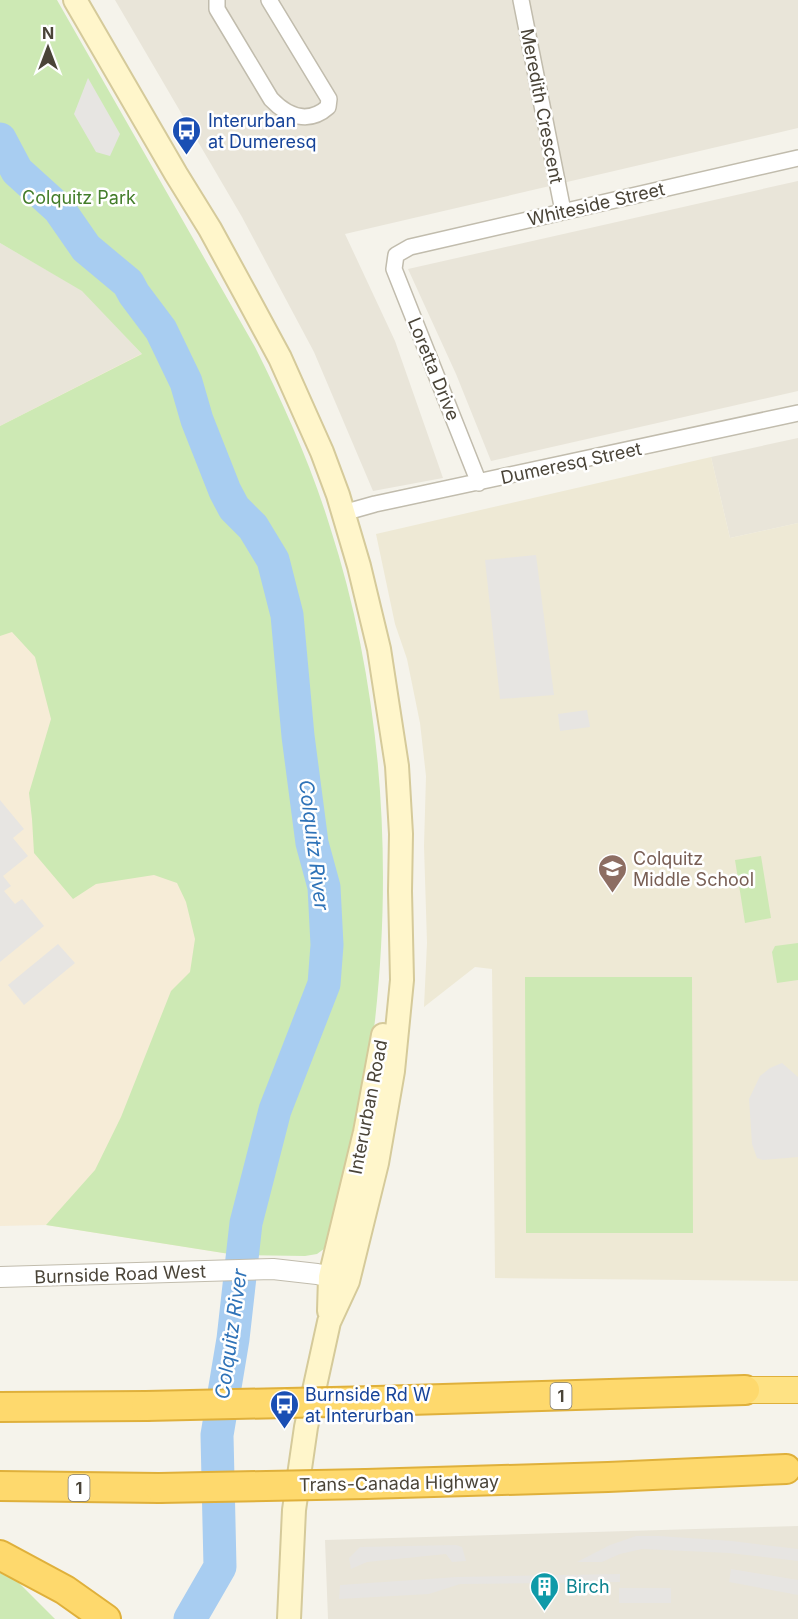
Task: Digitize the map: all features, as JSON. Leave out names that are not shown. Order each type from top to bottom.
[{"type":"highway","name":"1","points":[[0,1407],[146,1406],[798,1390]]},
{"type":"highway","name":"Trans-Canada Highway","points":[[0,1486],[159,1488],[366,1484],[608,1477],[792,1468]]},
{"type":"highway","points":[[0,1555],[58,1586],[106,1619]]},
{"type":"main road","points":[[75,0],[210,229],[275,347],[322,453],[343,513],[359,566],[379,648],[388,701],[398,777],[401,834],[402,980],[393,1071],[377,1163],[357,1243],[339,1279],[299,1466],[294,1510],[289,1619]]},
{"type":"main road","name":"Interurban Road","points":[[339,1279],[386,1012],[400,891]]},
{"type":"street","points":[[217,0],[217,9],[271,99],[281,110],[293,115],[307,117],[320,114],[328,107],[329,99],[269,0]]},
{"type":"street","name":"Meredith Crescent","points":[[521,0],[564,211]]},
{"type":"street","name":"Whiteside Street","points":[[396,255],[410,247],[798,158]]},
{"type":"street","name":"Loretta Drive","points":[[396,255],[394,269],[480,483]]},
{"type":"street","name":"Dumeresq Street","points":[[343,513],[375,504],[798,413]]},
{"type":"street","name":"Burnside Road West","points":[[0,1277],[273,1269],[301,1271],[339,1279]]},
{"type":"shaded area","points":[[115,0],[798,0],[798,128],[345,234],[395,341],[443,478],[373,491],[314,352],[242,217]]},
{"type":"shaded area","points":[[88,78],[120,134],[110,156],[96,152],[74,114]]},
{"type":"shaded area","points":[[798,181],[798,391],[491,461],[456,374],[408,269]]},
{"type":"shaded area","points":[[0,243],[83,291],[142,354],[0,426]]},
{"type":"shaded area","points":[[180,334],[236,1255],[46,1225],[0,1226],[0,426]]},
{"type":"shaded area","points":[[798,438],[798,523],[730,538],[711,457]]},
{"type":"shaded area","name":"Colquitz Middle School","points":[[711,457],[730,538],[798,523],[798,1281],[495,1278],[492,969],[475,967],[424,1007],[427,943],[424,846],[426,776],[420,723],[407,659],[395,624],[376,534]]},
{"type":"shaded area","points":[[536,555],[554,695],[500,699],[485,560]]},
{"type":"shaded area","points":[[587,710],[590,727],[560,731],[558,714]]},
{"type":"shaded area","points":[[0,800],[24,829],[13,838],[28,856],[3,876],[11,886],[4,891],[15,904],[22,899],[44,926],[0,962]]},
{"type":"shaded area","points":[[58,944],[75,963],[24,1005],[8,985]]},
{"type":"shaded area","points":[[782,1063],[798,1077],[798,1157],[763,1160],[757,1158],[752,1144],[749,1099],[760,1076],[770,1068]]},
{"type":"shaded area","points":[[798,1526],[798,1619],[328,1619],[325,1540]]},
{"type":"shaded area","points":[[636,1536],[732,1541],[798,1549],[798,1561],[729,1553],[642,1549],[620,1554],[602,1562],[577,1562],[610,1545]]},
{"type":"shaded area","points":[[456,1545],[462,1547],[466,1561],[452,1562],[446,1554],[367,1562],[351,1569],[349,1558],[360,1547]]},
{"type":"shaded area","points":[[731,1569],[798,1580],[798,1595],[729,1582]]},
{"type":"shaded area","points":[[620,1574],[620,1582],[460,1584],[429,1594],[339,1599],[340,1585],[457,1577]]},
{"type":"shaded area","points":[[619,1588],[671,1588],[671,1603],[619,1603]]},
{"type":"green space","name":"Colquitz Park","points":[[0,0],[57,0],[266,369],[314,481],[349,591],[363,657],[380,791],[383,858],[382,926],[378,993],[367,1076],[328,1246],[317,1254],[305,1256],[236,1255],[46,1225],[95,1170],[121,1117],[171,991],[190,972],[195,939],[186,902],[177,883],[154,875],[96,884],[73,899],[34,853],[29,793],[51,719],[35,657],[12,632],[0,636],[0,426],[142,354],[82,291],[0,243]]},
{"type":"green space","points":[[761,856],[771,918],[745,923],[735,860]]},
{"type":"green space","points":[[798,943],[798,980],[777,983],[772,952],[775,946]]},
{"type":"green space","points":[[525,977],[692,977],[693,1233],[526,1233]]},
{"type":"green space","points":[[0,1573],[17,1581],[55,1619],[0,1619]]},
{"type":"waterway","name":"Colquitz River","points":[[0,139],[17,171],[59,209],[86,248],[128,283],[161,330],[186,382],[197,420],[225,491],[234,508],[253,527],[273,560],[287,615],[298,736],[312,843],[324,887],[327,945],[324,984],[275,1110],[246,1223],[233,1339],[217,1435],[220,1567],[190,1619]]},
{"type":"place","name":"Interurban at Dumeresq","points":[[187,156]]},
{"type":"place","name":"Colquitz Middle School","points":[[612,894]]},
{"type":"place","name":"Burnside Rd W at Interurban","points":[[284,1430]]},
{"type":"place","name":"Birch","points":[[545,1612]]}]
